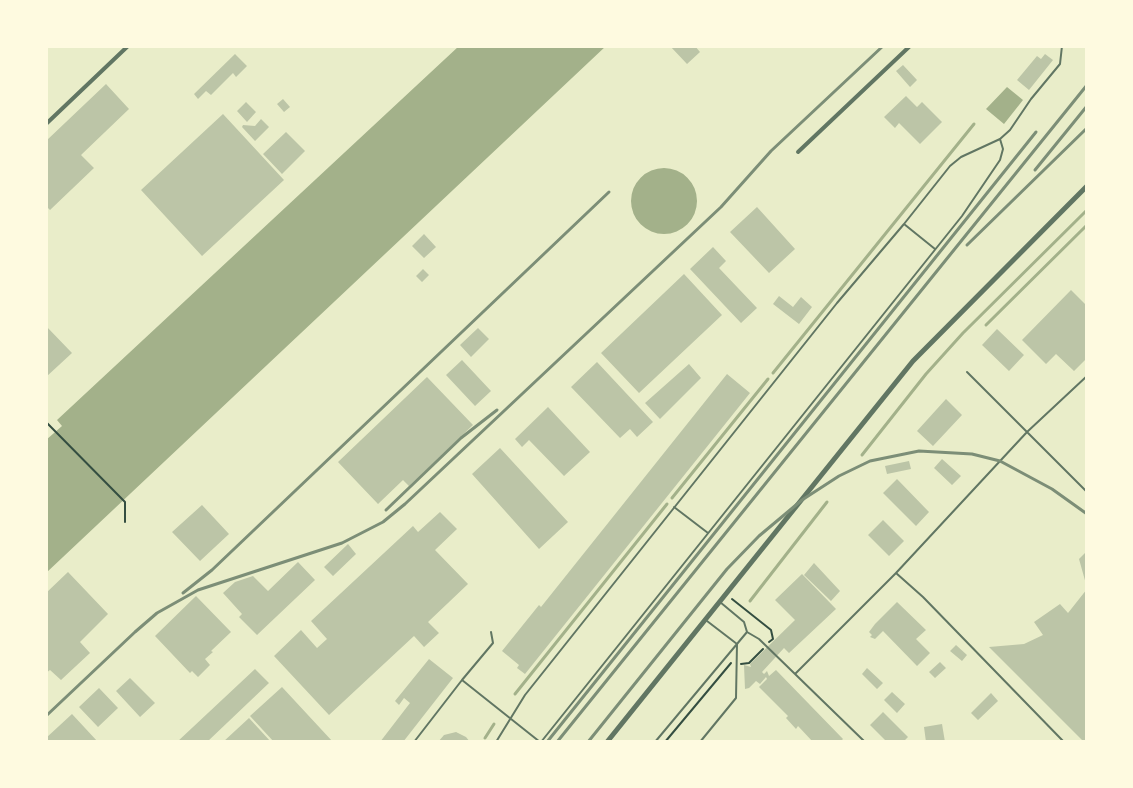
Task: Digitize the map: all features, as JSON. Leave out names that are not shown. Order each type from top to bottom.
[{"type":"street","points":[[46,124],[128,46]]},
{"type":"street","points":[[798,152],[910,46]]},
{"type":"street","points":[[607,742],[913,361],[1087,186]]},
{"type":"lane","points":[[496,742],[509,718],[674,507],[837,303],[950,166],[961,157],[1000,139],[1010,130],[1060,64],[1062,46]]},
{"type":"lane","points":[[462,680],[540,742],[962,216],[1000,160],[1003,149],[1000,139]]},
{"type":"lane","points":[[904,224],[935,249]]},
{"type":"lane","points":[[966,372],[1087,492]]},
{"type":"lane","points":[[796,674],[896,573],[1027,432],[1087,376]]},
{"type":"lane","points":[[674,507],[708,533]]},
{"type":"lane","points":[[896,573],[924,597],[1064,742]]},
{"type":"lane","points":[[720,602],[744,622],[747,632],[766,646],[865,742]]},
{"type":"lane","points":[[706,620],[736,644]]},
{"type":"lane","points":[[414,742],[492,643],[491,632]]},
{"type":"lane","points":[[655,742],[747,632]]},
{"type":"lane","points":[[700,742],[736,698],[736,644]]},
{"type":"path","points":[[46,422],[124,502],[125,522]]},
{"type":"path","points":[[665,742],[731,663],[750,663],[773,639],[771,630],[756,616],[746,612],[726,594]]},
{"type":"shaded area","points":[[459,46],[606,46],[46,573],[46,440],[62,426],[57,420]]},
{"type":"shaded area","points":[[1007,87],[1023,100],[1004,124],[986,109]]},
{"type":"shaded area","points":[[664,168],[676,171],[687,178],[694,189],[697,201],[694,213],[687,224],[676,231],[664,234],[652,231],[641,224],[634,213],[631,201],[634,189],[641,178],[652,171]]},
{"type":"building","points":[[670,46],[695,46],[700,52],[687,64]]},
{"type":"building","points":[[235,54],[247,66],[236,77],[233,73],[211,95],[206,91],[198,99],[194,94]]},
{"type":"building","points":[[1045,54],[1053,60],[1029,90],[1017,80],[1037,56],[1041,59]]},
{"type":"building","points":[[903,65],[917,80],[910,87],[896,71]]},
{"type":"building","points":[[106,84],[129,109],[81,155],[94,168],[50,210],[46,206],[46,141]]},
{"type":"building","points":[[906,96],[917,107],[922,102],[942,122],[920,144],[899,123],[895,128],[884,117]]},
{"type":"building","points":[[283,99],[290,107],[284,112],[277,104]]},
{"type":"building","points":[[246,102],[256,112],[247,122],[237,111]]},
{"type":"building","points":[[223,114],[284,180],[202,256],[141,190]]},
{"type":"building","points":[[261,119],[269,127],[255,141],[242,127],[243,125],[255,126]]},
{"type":"building","points":[[286,132],[305,151],[282,174],[263,154]]},
{"type":"building","points":[[757,207],[795,249],[769,273],[730,232]]},
{"type":"building","points":[[424,234],[436,247],[424,258],[412,246]]},
{"type":"building","points":[[713,247],[726,261],[719,268],[757,308],[741,323],[690,269]]},
{"type":"building","points":[[423,269],[429,275],[422,282],[416,276]]},
{"type":"building","points":[[684,274],[722,315],[639,393],[601,353]]},
{"type":"building","points":[[1071,290],[1087,306],[1087,358],[1074,371],[1056,354],[1046,364],[1022,340]]},
{"type":"building","points":[[779,296],[793,307],[801,297],[812,307],[799,324],[773,304]]},
{"type":"building","points":[[46,326],[72,353],[46,377]]},
{"type":"building","points":[[478,328],[489,339],[471,357],[460,345]]},
{"type":"building","points":[[997,329],[1024,355],[1009,371],[982,345]]},
{"type":"building","points":[[462,360],[491,391],[475,406],[446,375]]},
{"type":"building","points":[[597,362],[653,422],[637,437],[630,429],[620,438],[571,387]]},
{"type":"building","points":[[689,364],[701,378],[660,419],[645,403]]},
{"type":"building","points":[[727,374],[750,393],[525,674],[517,668],[519,665],[502,651],[539,605],[541,607]]},
{"type":"building","points":[[427,377],[473,425],[409,486],[403,480],[378,504],[338,462]]},
{"type":"building","points":[[946,399],[962,415],[933,446],[917,431]]},
{"type":"building","points":[[548,407],[590,452],[564,476],[529,440],[522,447],[515,439]]},
{"type":"building","points":[[500,448],[568,522],[539,549],[472,474]]},
{"type":"building","points":[[942,459],[961,476],[952,485],[934,468]]},
{"type":"building","points":[[909,461],[911,469],[887,474],[885,466]]},
{"type":"building","points":[[897,479],[929,512],[916,526],[883,493]]},
{"type":"building","points":[[202,505],[229,534],[200,561],[172,532]]},
{"type":"building","points":[[440,512],[457,529],[435,550],[468,584],[428,622],[439,633],[424,647],[414,636],[329,715],[274,656],[301,630],[317,648],[327,639],[311,621],[413,526],[418,532]]},
{"type":"building","points":[[883,520],[904,541],[889,556],[868,535]]},
{"type":"building","points":[[348,544],[356,554],[333,576],[324,567]]},
{"type":"building","points":[[1087,551],[1087,584],[1086,584],[1079,559]]},
{"type":"building","points":[[298,562],[315,580],[257,635],[239,617],[242,614],[223,593],[235,582],[253,576],[268,591]]},
{"type":"building","points":[[814,563],[840,591],[831,601],[804,575]]},
{"type":"building","points":[[68,572],[108,614],[80,642],[90,653],[61,680],[50,670],[46,673],[46,593]]},
{"type":"building","points":[[802,574],[836,609],[789,653],[784,648],[762,672],[764,674],[767,671],[769,676],[776,670],[843,739],[840,742],[813,742],[798,726],[796,729],[786,718],[788,716],[759,687],[767,679],[766,677],[760,684],[756,681],[749,688],[745,689],[744,665],[751,667],[750,664],[795,620],[775,600]]},
{"type":"building","points":[[1087,589],[1087,742],[1084,742],[989,647],[1024,644],[1043,635],[1034,622],[1060,604],[1068,613]]},
{"type":"building","points":[[196,596],[231,632],[205,659],[210,665],[198,677],[192,671],[190,673],[155,636]]},
{"type":"building","points":[[897,602],[926,630],[916,639],[930,653],[917,666],[883,631],[875,639],[870,637],[872,635],[869,632],[875,624]]},
{"type":"building","points":[[956,645],[967,655],[962,661],[950,651]]},
{"type":"building","points":[[429,659],[453,678],[403,742],[380,742],[410,703],[404,698],[399,705],[395,701]]},
{"type":"building","points":[[940,662],[946,668],[935,678],[929,672]]},
{"type":"building","points":[[867,668],[883,683],[877,689],[862,674]]},
{"type":"building","points":[[255,669],[269,683],[207,742],[177,742]]},
{"type":"building","points":[[130,678],[155,703],[140,717],[116,691]]},
{"type":"building","points":[[282,687],[333,742],[274,742],[250,716]]},
{"type":"building","points":[[99,688],[118,708],[98,727],[79,707]]},
{"type":"building","points":[[892,692],[905,704],[897,713],[884,700]]},
{"type":"building","points":[[991,693],[998,701],[978,720],[971,713]]},
{"type":"building","points":[[883,712],[908,737],[903,742],[887,742],[870,725]]},
{"type":"building","points":[[72,714],[98,742],[46,742],[46,738]]},
{"type":"building","points":[[249,718],[271,742],[223,742]]},
{"type":"building","points":[[942,724],[945,742],[926,742],[924,727]]},
{"type":"building","points":[[456,732],[466,737],[470,742],[438,742],[444,735]]},
{"type":"waterway","points":[[773,373],[974,124]]},
{"type":"waterway","points":[[862,455],[926,374],[963,333],[1087,210]]},
{"type":"waterway","points":[[986,325],[1087,225]]},
{"type":"waterway","points":[[672,498],[768,379]]},
{"type":"waterway","points":[[750,601],[827,502]]},
{"type":"waterway","points":[[515,694],[667,504]]},
{"type":"waterway","points":[[485,738],[494,724]]},
{"type":"railway","points":[[46,716],[157,613],[198,590],[342,543],[383,522],[405,504],[721,207],[771,151],[883,46]]},
{"type":"railway","points":[[557,742],[1087,85]]},
{"type":"railway","points":[[1035,170],[1087,106]]},
{"type":"railway","points":[[967,245],[1087,128]]},
{"type":"railway","points":[[547,742],[1036,132]]},
{"type":"railway","points":[[183,593],[212,570],[609,192]]},
{"type":"railway","points":[[386,510],[461,438],[497,410]]},
{"type":"railway","points":[[588,742],[727,569],[759,536],[802,500],[839,476],[870,461],[919,451],[972,454],[1000,461],[1052,489],[1087,514]]}]
